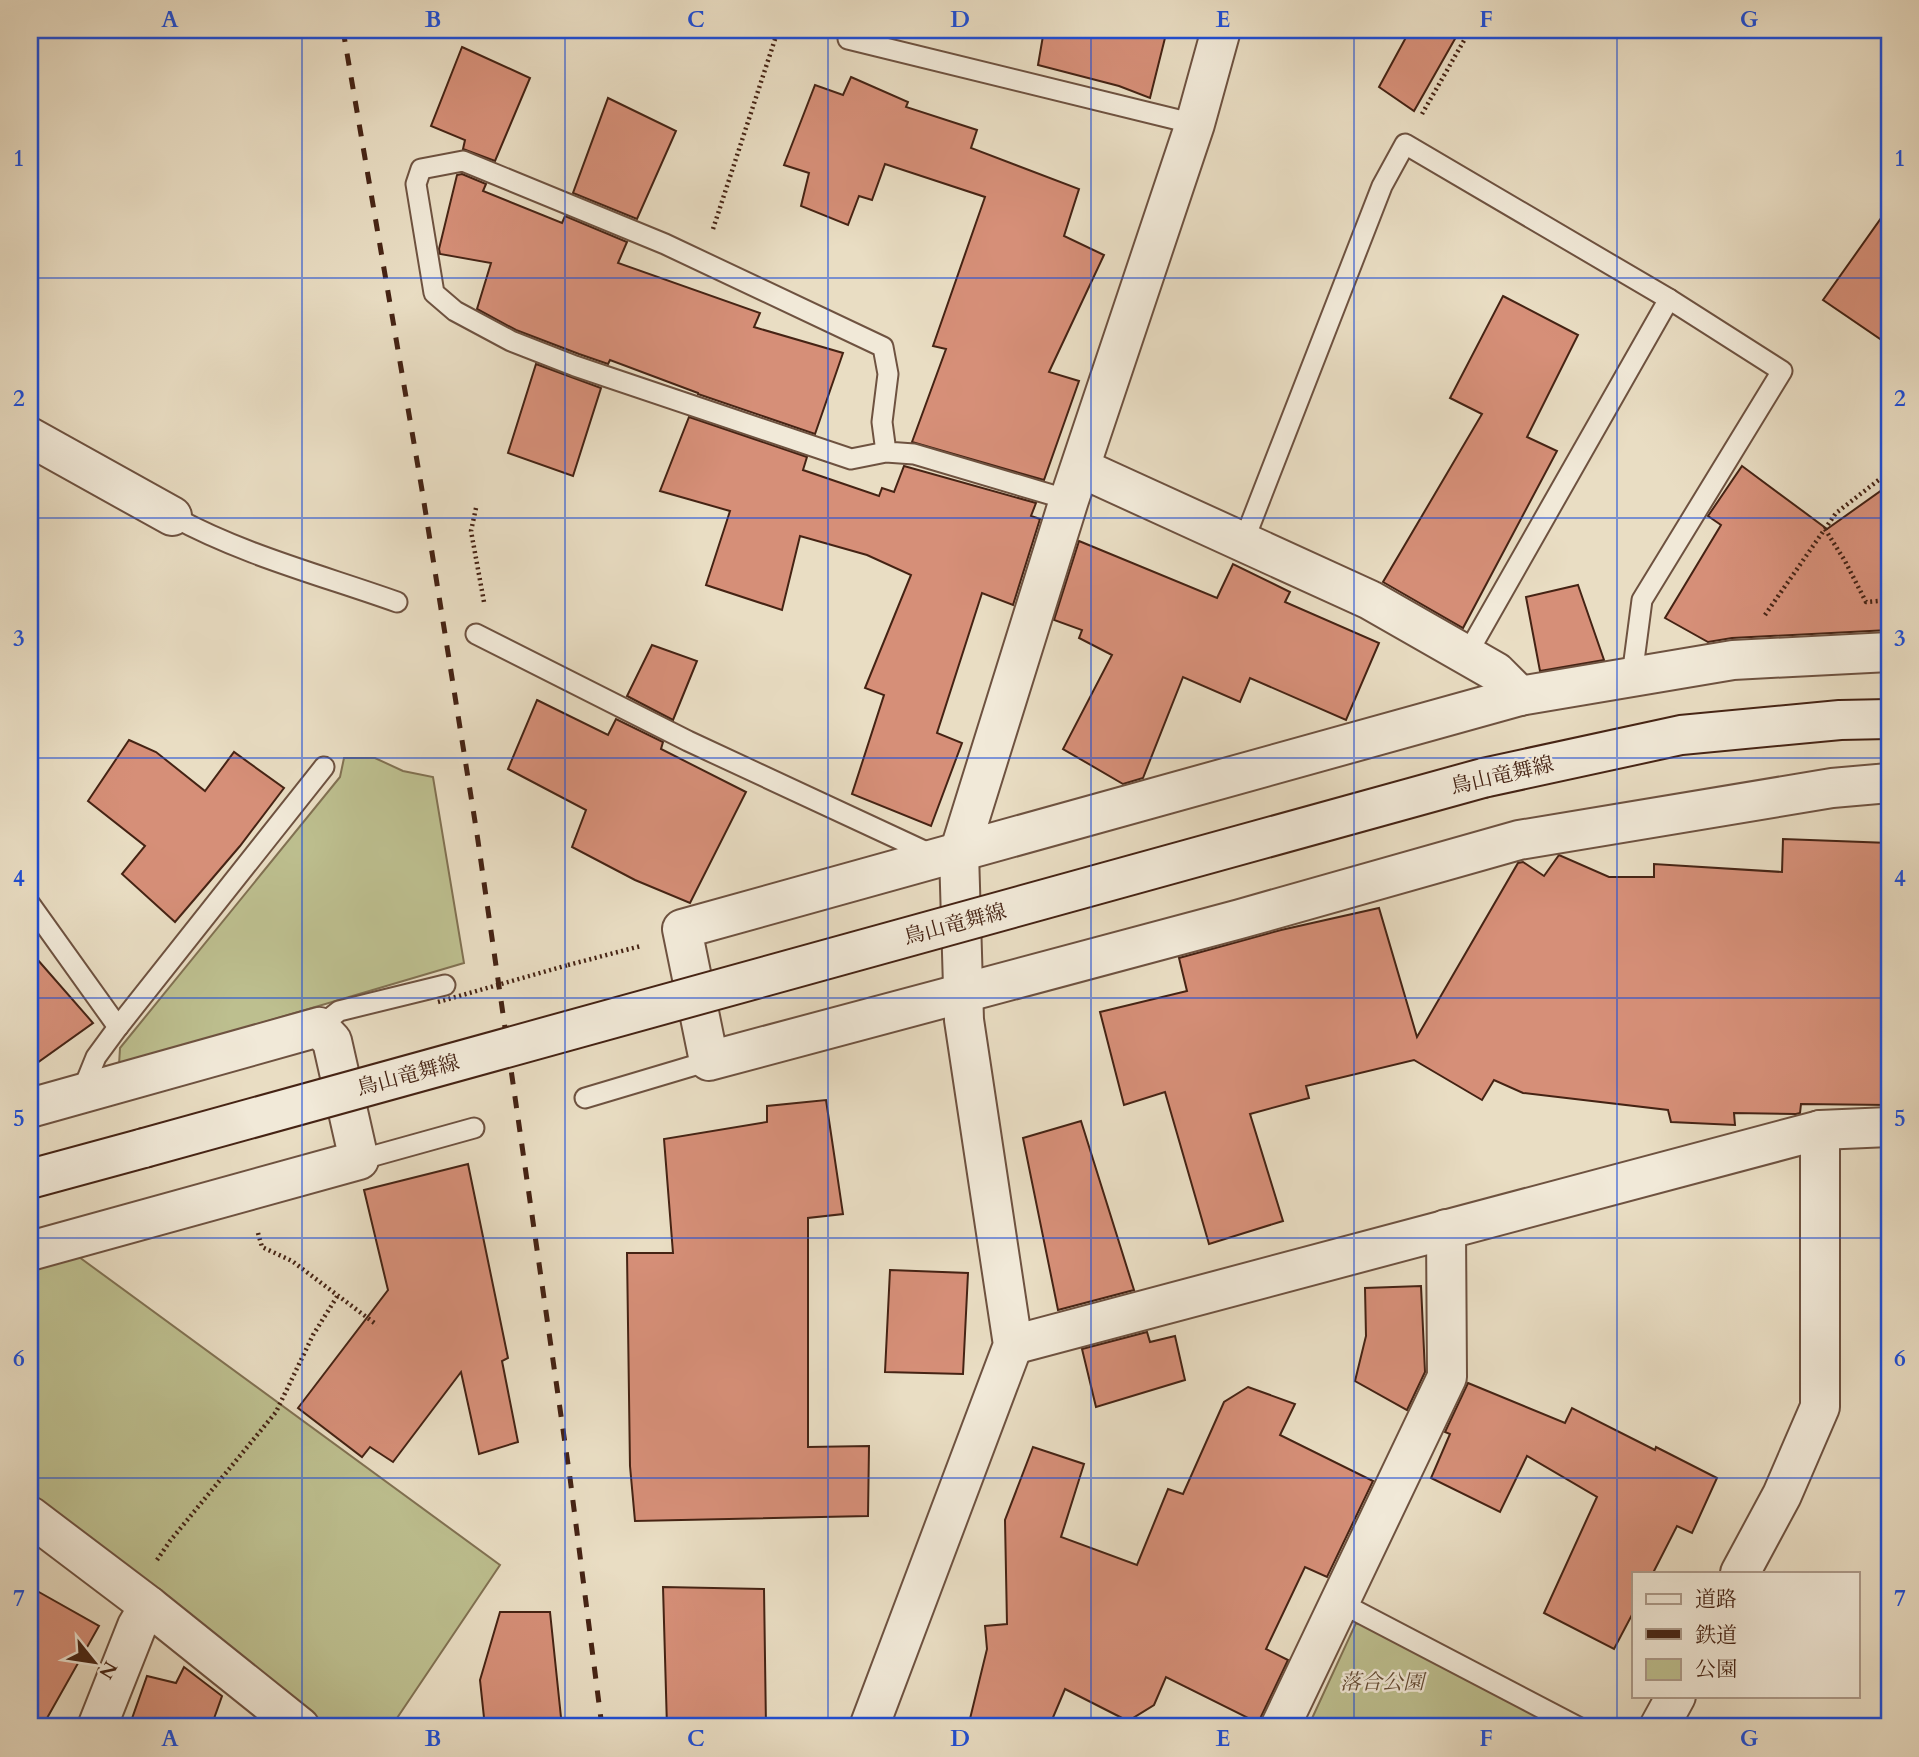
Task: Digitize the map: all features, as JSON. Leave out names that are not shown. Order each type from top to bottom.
[{"type":"street","points":[[869,1727],[1013,1345],[964,1020],[964,993],[948,855],[1195,124],[1221,30]]},
{"type":"street","points":[[30,437],[172,516]]},
{"type":"street","points":[[1075,484],[1243,543],[1370,600],[1496,672],[1520,696]]},
{"type":"street","points":[[1889,652],[1733,660],[1520,696],[682,929],[709,1061],[1519,841],[1819,790],[1889,783]]},
{"type":"street","name":"鳥山竜舞線","points":[[30,1180],[1483,778],[1681,735],[1840,720],[1889,719]]},
{"type":"street","points":[[30,1108],[319,1027],[332,1041],[359,1160],[30,1251]]},
{"type":"street","points":[[1013,1345],[1820,1130],[1889,1127]]},
{"type":"street","points":[[1741,1572],[1782,1495],[1820,1408],[1820,1130]]},
{"type":"street","points":[[1280,1727],[1447,1377],[1446,1229]]},
{"type":"street","points":[[30,1516],[300,1727]]},
{"type":"street","points":[[97,1727],[137,1626],[141,1601]]},
{"type":"street","points":[[1659,1727],[1675,1698]]},
{"type":"lane","points":[[848,39],[1195,124]]},
{"type":"lane","points":[[1243,543],[1382,186],[1405,144],[1669,299],[1782,370],[1642,600],[1632,676]]},
{"type":"lane","points":[[886,452],[882,422],[888,374],[883,347],[665,244],[463,160],[421,169],[416,184],[434,293],[455,312],[511,341],[575,366],[851,459],[886,452],[914,454],[1075,484]]},
{"type":"lane","points":[[1466,656],[1669,299]]},
{"type":"lane","points":[[172,516],[192,528],[276,563],[397,602]]},
{"type":"lane","points":[[476,634],[688,741],[948,855]]},
{"type":"lane","points":[[82,1094],[96,1057],[118,1027],[324,767]]},
{"type":"lane","points":[[30,904],[118,1027]]},
{"type":"lane","points":[[319,1027],[339,1011],[441,994]]},
{"type":"lane","points":[[585,1098],[709,1061]]},
{"type":"lane","points":[[359,1160],[474,1128]]},
{"type":"lane","points":[[1339,1602],[1578,1727]]},
{"type":"path","points":[[703,262],[778,30]]},
{"type":"path","points":[[1405,144],[1470,30]]},
{"type":"path","points":[[1733,660],[1836,513],[1889,472]]},
{"type":"path","points":[[476,509],[471,531],[483,589]]},
{"type":"path","points":[[1825,529],[1866,602],[1889,600]]},
{"type":"path","points":[[441,994],[644,945]]},
{"type":"path","points":[[244,1191],[249,1214],[262,1247],[292,1261],[376,1325]]},
{"type":"path","points":[[141,1601],[170,1541],[276,1412],[313,1335],[338,1296]]},
{"type":"green space","points":[[344,758],[375,758],[403,771],[433,777],[464,963],[119,1065],[120,1048],[340,777]]},
{"type":"green space","points":[[79,1257],[500,1565],[391,1727],[324,1727],[30,1497],[30,1270]]},
{"type":"green space","name":"落合公園","points":[[1361,1619],[1560,1727],[1308,1727],[1356,1623]]},
{"type":"building","points":[[1044,30],[1135,30],[1165,38],[1150,98],[1119,86],[1038,65]]},
{"type":"building","points":[[1410,30],[1460,30],[1414,111],[1379,87]]},
{"type":"building","points":[[462,47],[530,78],[495,161],[463,149],[465,140],[431,126]]},
{"type":"building","points":[[851,77],[908,102],[906,107],[977,130],[971,148],[1079,189],[1064,236],[1104,255],[1049,372],[1079,381],[1044,480],[912,442],[946,349],[933,346],[985,197],[885,164],[872,200],[859,196],[848,225],[801,206],[809,173],[784,165],[815,85],[843,95]]},
{"type":"building","points":[[608,98],[676,131],[637,219],[573,193]]},
{"type":"building","points":[[462,174],[486,184],[483,191],[562,223],[565,216],[627,242],[618,263],[760,313],[754,327],[843,353],[815,434],[698,394],[610,360],[608,364],[579,354],[516,330],[477,309],[491,263],[440,254],[439,249],[457,175]]},
{"type":"building","points":[[1889,207],[1889,345],[1823,300]]},
{"type":"building","points":[[1503,296],[1578,335],[1527,437],[1557,451],[1463,628],[1383,582],[1482,414],[1450,398]]},
{"type":"building","points":[[536,364],[601,388],[573,476],[508,453]]},
{"type":"building","points":[[689,417],[807,457],[803,470],[879,496],[882,488],[894,492],[904,466],[1036,503],[1031,516],[1040,519],[1013,605],[982,593],[937,733],[962,743],[931,826],[852,794],[884,695],[865,688],[911,575],[867,555],[800,536],[782,610],[706,585],[730,511],[660,491]]},
{"type":"building","points":[[1742,466],[1827,529],[1889,485],[1889,630],[1732,638],[1708,642],[1665,618],[1721,525],[1708,516]]},
{"type":"building","points":[[1079,541],[1217,598],[1233,564],[1290,592],[1285,602],[1379,643],[1346,720],[1250,678],[1240,702],[1183,677],[1143,778],[1123,784],[1063,749],[1112,655],[1079,638],[1082,630],[1054,620]]},
{"type":"building","points":[[1578,585],[1604,660],[1540,671],[1526,597]]},
{"type":"building","points":[[652,645],[697,661],[673,720],[627,696]]},
{"type":"building","points":[[537,700],[608,735],[616,719],[663,742],[661,749],[746,792],[690,903],[635,880],[572,847],[586,810],[508,769]]},
{"type":"building","points":[[129,740],[156,752],[205,791],[234,752],[284,788],[240,846],[175,922],[122,874],[145,846],[88,801]]},
{"type":"building","points":[[1783,839],[1889,843],[1889,1105],[1801,1104],[1800,1113],[1796,1114],[1734,1113],[1735,1125],[1671,1122],[1668,1110],[1523,1093],[1494,1080],[1482,1100],[1414,1060],[1306,1086],[1309,1098],[1250,1114],[1283,1221],[1209,1244],[1165,1092],[1124,1105],[1100,1012],[1187,991],[1179,958],[1281,930],[1379,908],[1417,1037],[1518,863],[1523,862],[1544,876],[1559,855],[1609,877],[1654,877],[1654,864],[1782,872]]},
{"type":"building","points":[[30,951],[93,1023],[30,1068]]},
{"type":"building","points":[[826,1100],[843,1214],[808,1218],[808,1447],[869,1446],[868,1516],[635,1521],[630,1466],[627,1253],[673,1253],[664,1139],[767,1122],[767,1106]]},
{"type":"building","points":[[1081,1121],[1134,1290],[1058,1310],[1023,1138]]},
{"type":"building","points":[[468,1164],[508,1358],[502,1361],[518,1442],[479,1454],[461,1372],[393,1462],[370,1447],[362,1457],[298,1408],[388,1290],[364,1190]]},
{"type":"building","points":[[890,1270],[968,1273],[963,1374],[885,1372]]},
{"type":"building","points":[[1421,1286],[1425,1372],[1407,1410],[1355,1381],[1366,1336],[1365,1288]]},
{"type":"building","points":[[1147,1332],[1150,1342],[1175,1336],[1185,1380],[1096,1407],[1082,1349]]},
{"type":"building","points":[[1468,1383],[1565,1423],[1572,1408],[1717,1478],[1692,1533],[1677,1526],[1654,1572],[1632,1572],[1632,1615],[1614,1649],[1544,1613],[1597,1497],[1527,1456],[1500,1512],[1431,1478],[1450,1434],[1445,1432]]},
{"type":"building","points":[[1248,1387],[1295,1404],[1280,1435],[1373,1481],[1327,1577],[1305,1567],[1266,1649],[1288,1660],[1258,1723],[1166,1677],[1154,1705],[1128,1721],[1065,1689],[1049,1727],[968,1727],[987,1649],[985,1626],[1007,1624],[1005,1520],[1033,1447],[1084,1464],[1061,1537],[1137,1565],[1168,1489],[1183,1494],[1224,1402]]},
{"type":"building","points":[[30,1587],[99,1626],[42,1727],[30,1727]]},
{"type":"building","points":[[663,1587],[764,1589],[766,1727],[667,1727]]},
{"type":"building","points":[[500,1612],[550,1612],[562,1727],[485,1727],[480,1680]]},
{"type":"building","points":[[184,1667],[222,1696],[211,1727],[129,1727],[147,1676],[176,1683]]},
{"type":"railway","points":[[343,30],[422,490],[477,834],[570,1478],[602,1727]]}]
